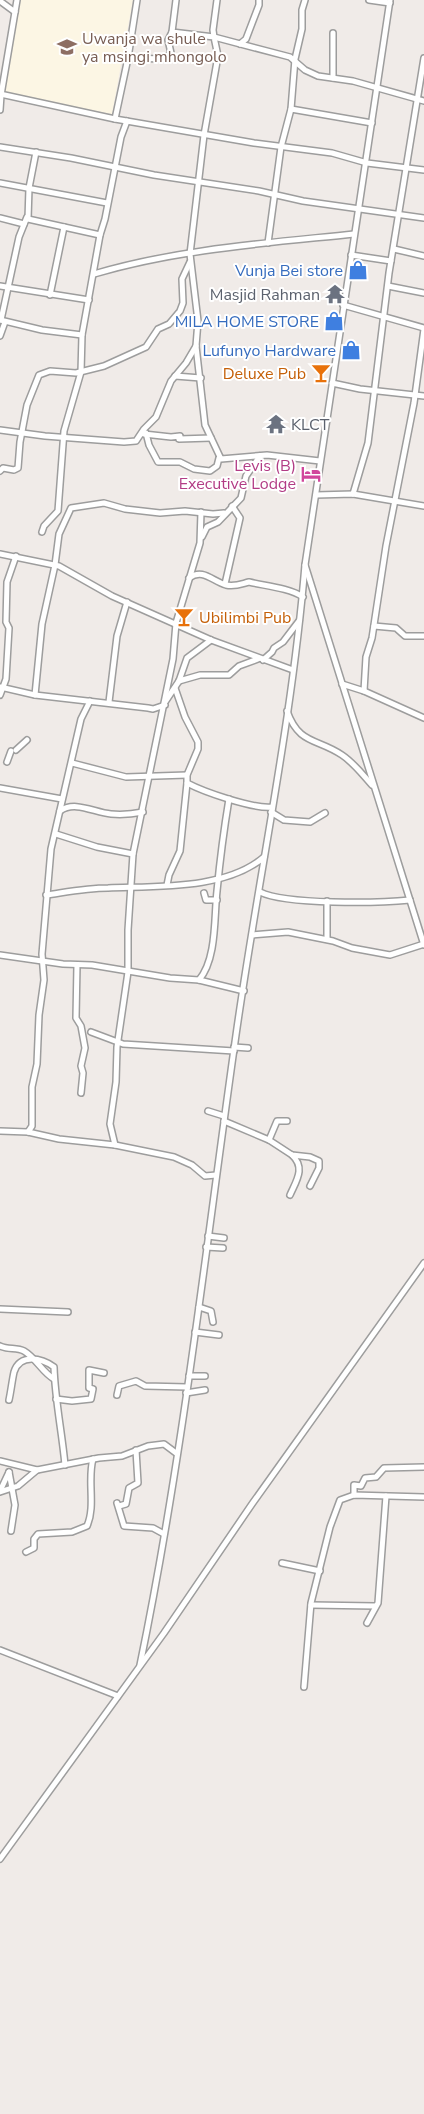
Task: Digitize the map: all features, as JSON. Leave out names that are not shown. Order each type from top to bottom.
[{"type":"street","points":[[0,110],[0,95],[18,0]]},
{"type":"street","points":[[115,119],[128,58],[137,0]]},
{"type":"street","points":[[128,58],[164,59],[171,53],[168,41],[172,32],[176,0]]},
{"type":"street","points":[[146,433],[149,445],[158,462],[180,462],[194,469],[210,471],[217,466],[219,458],[205,425],[196,346],[198,321],[190,254],[204,134],[218,56],[213,30],[217,0]]},
{"type":"street","points":[[240,44],[246,39],[259,0]]},
{"type":"street","points":[[268,243],[281,147],[291,109],[295,59],[302,29],[302,10],[305,0]]},
{"type":"street","points":[[140,1664],[156,1584],[187,1390],[234,1049],[260,892],[300,621],[305,565],[343,304],[367,163],[390,2],[369,0]]},
{"type":"street","points":[[0,1],[15,12]]},
{"type":"street","points":[[172,32],[214,37],[295,59],[305,70],[333,78],[354,81],[421,100]]},
{"type":"street","points":[[333,33],[335,54],[333,78]]},
{"type":"street","points":[[353,494],[364,462],[391,261],[406,168],[421,100],[424,58]]},
{"type":"street","points":[[0,95],[115,119],[281,147],[332,153],[367,163],[424,170]]},
{"type":"street","points":[[291,109],[372,123]]},
{"type":"street","points":[[42,532],[44,526],[58,511],[63,438],[81,372],[82,336],[100,235],[105,219],[122,132],[128,121]]},
{"type":"street","points":[[0,147],[359,210],[424,218]]},
{"type":"street","points":[[0,336],[19,237],[27,217],[29,188],[36,152]]},
{"type":"street","points":[[0,183],[107,203]]},
{"type":"street","points":[[27,217],[31,221],[100,235]]},
{"type":"street","points":[[0,218],[24,224]]},
{"type":"street","points":[[50,295],[64,227]]},
{"type":"street","points":[[94,274],[131,264],[190,254],[354,234]]},
{"type":"street","points":[[394,249],[424,256]]},
{"type":"street","points":[[351,255],[391,261]]},
{"type":"street","points":[[0,471],[4,468],[14,470],[18,468],[28,403],[41,372],[81,372],[117,362],[146,347],[158,329],[174,319],[183,303],[181,286],[190,262]]},
{"type":"street","points":[[0,286],[89,300]]},
{"type":"street","points":[[388,286],[424,293]]},
{"type":"street","points":[[343,304],[384,318],[424,328],[415,393],[376,601],[374,626],[366,657],[364,691]]},
{"type":"street","points":[[2,321],[82,336]]},
{"type":"street","points":[[0,430],[63,438],[129,443],[136,441],[156,417],[166,389],[174,376],[186,363],[196,346]]},
{"type":"street","points":[[174,376],[201,378]]},
{"type":"street","points":[[332,383],[375,390],[415,393],[424,396]]},
{"type":"street","points":[[139,437],[146,433],[171,437],[180,436],[179,439],[211,438]]},
{"type":"street","points":[[219,458],[260,456],[320,462]]},
{"type":"street","points":[[115,1145],[110,1124],[116,1082],[118,1042],[128,972],[130,888],[133,854],[143,812],[147,778],[165,704],[173,659],[176,624],[204,530],[218,522],[224,513],[241,498],[246,476],[260,456]]},
{"type":"street","points":[[316,495],[353,494],[424,506]]},
{"type":"street","points":[[35,695],[42,624],[55,565],[60,531],[72,507],[104,503],[125,509],[160,513],[224,513]]},
{"type":"street","points":[[224,584],[240,518],[232,506]]},
{"type":"street","points":[[200,543],[201,512]]},
{"type":"street","points":[[0,554],[55,565],[127,602],[210,640],[293,670]]},
{"type":"street","points":[[0,695],[1,688],[6,679],[9,628],[6,622],[8,582],[16,556]]},
{"type":"street","points":[[252,935],[288,932],[327,939],[349,948],[390,955],[424,944],[305,565]]},
{"type":"street","points":[[188,579],[194,575],[203,574],[224,584],[241,586],[249,582],[278,590],[291,590],[303,597]]},
{"type":"street","points":[[108,702],[117,636],[127,602]]},
{"type":"street","points":[[179,681],[200,675],[229,675],[239,666],[261,659],[272,652],[300,621]]},
{"type":"street","points":[[374,626],[396,628],[405,636],[424,636]]},
{"type":"street","points":[[1,688],[35,695],[108,702],[153,709],[165,704],[179,681],[187,658],[210,640]]},
{"type":"street","points":[[342,684],[364,691],[424,718]]},
{"type":"street","points":[[167,886],[169,875],[180,851],[187,775],[198,749],[198,742],[175,688]]},
{"type":"street","points":[[28,1132],[32,1126],[32,1087],[36,1064],[38,1015],[44,980],[42,960],[51,848],[56,834],[62,799],[81,719],[90,701]]},
{"type":"street","points":[[287,709],[292,725],[301,735],[343,756],[374,787]]},
{"type":"street","points":[[7,762],[14,750],[27,740]]},
{"type":"street","points":[[72,763],[126,777],[147,778],[187,775]]},
{"type":"street","points":[[187,783],[229,799],[271,810],[284,820],[310,822],[325,813]]},
{"type":"street","points":[[0,788],[62,799]]},
{"type":"street","points":[[199,980],[208,964],[215,926],[229,799]]},
{"type":"street","points":[[60,812],[71,807],[85,808],[109,814],[143,812]]},
{"type":"street","points":[[56,834],[91,846],[133,854]]},
{"type":"street","points":[[46,895],[108,888],[167,886],[219,880],[254,865],[264,856]]},
{"type":"street","points":[[260,892],[285,898],[327,901],[410,900]]},
{"type":"street","points":[[204,893],[206,900],[217,900]]},
{"type":"street","points":[[327,901],[327,939]]},
{"type":"street","points":[[0,955],[177,979],[199,980],[244,991]]},
{"type":"street","points":[[77,965],[76,1018],[81,1026],[85,1048],[81,1066],[83,1074],[81,1093]]},
{"type":"street","points":[[91,1032],[118,1042],[180,1049],[248,1048]]},
{"type":"street","points":[[208,1112],[269,1140],[292,1155],[298,1162],[300,1169],[290,1195]]},
{"type":"street","points":[[269,1140],[278,1121],[286,1121]]},
{"type":"street","points":[[0,1131],[28,1132],[60,1139],[115,1145],[179,1158],[192,1165],[205,1176],[216,1175]]},
{"type":"street","points":[[292,1155],[310,1156],[319,1161],[319,1168],[310,1186]]},
{"type":"street","points":[[208,1236],[224,1238]]},
{"type":"street","points":[[206,1247],[223,1248]]},
{"type":"street","points":[[0,1859],[164,1633],[252,1504],[424,1263]]},
{"type":"street","points":[[199,1306],[212,1311],[213,1322]]},
{"type":"street","points":[[0,1309],[68,1312]]},
{"type":"street","points":[[195,1332],[219,1335]]},
{"type":"street","points":[[0,1346],[6,1349],[22,1350],[33,1358],[46,1374],[54,1379]]},
{"type":"street","points":[[10,1400],[15,1370],[33,1358],[45,1360],[54,1367],[56,1399],[65,1464]]},
{"type":"street","points":[[56,1399],[72,1402],[91,1399],[93,1389],[88,1388],[87,1385],[89,1370],[104,1373]]},
{"type":"street","points":[[189,1376],[205,1376]]},
{"type":"street","points":[[118,1395],[119,1386],[136,1382],[146,1386],[205,1390]]},
{"type":"street","points":[[0,1491],[13,1488],[37,1470],[93,1459],[122,1456],[148,1446],[164,1444],[176,1453]]},
{"type":"street","points":[[136,1450],[138,1483],[129,1488],[126,1504],[118,1505],[120,1520],[124,1526],[153,1528],[164,1534]]},
{"type":"street","points":[[26,1552],[34,1548],[34,1538],[38,1534],[72,1532],[87,1526],[90,1515],[90,1475],[93,1459]]},
{"type":"street","points":[[0,1461],[37,1470]]},
{"type":"street","points":[[0,1491],[9,1472],[17,1465]]},
{"type":"street","points":[[354,1495],[354,1485],[361,1486],[365,1478],[376,1477],[384,1468],[424,1467]]},
{"type":"street","points":[[9,1472],[15,1505],[11,1531]]},
{"type":"street","points":[[304,1687],[311,1605],[330,1527],[338,1504],[343,1498],[354,1495],[424,1497]]},
{"type":"street","points":[[368,1623],[378,1603],[380,1589],[386,1496]]},
{"type":"street","points":[[282,1563],[320,1571]]},
{"type":"street","points":[[311,1605],[375,1606]]},
{"type":"street","points":[[0,1650],[118,1696]]},
{"type":"shaded area","name":"Uwanja wa shule ya msingi mhongolo","points":[[19,0],[133,0],[112,114],[3,94]]},
{"type":"place","name":"Uwanja wa shule ya msingi mhongolo","points":[[67,47]]},
{"type":"place","name":"Vunja Bei store","points":[[358,270]]},
{"type":"place","name":"Masjid Rahman","points":[[335,294]]},
{"type":"place","name":"MILA HOME STORE","points":[[334,321]]},
{"type":"place","name":"Lufunyo Hardware","points":[[351,350]]},
{"type":"place","name":"Deluxe Pub","points":[[321,373]]},
{"type":"place","name":"KLCT","points":[[276,424]]},
{"type":"place","name":"Levis (B) Executive Lodge","points":[[311,474]]},
{"type":"place","name":"Ubilimbi Pub","points":[[184,617]]}]
